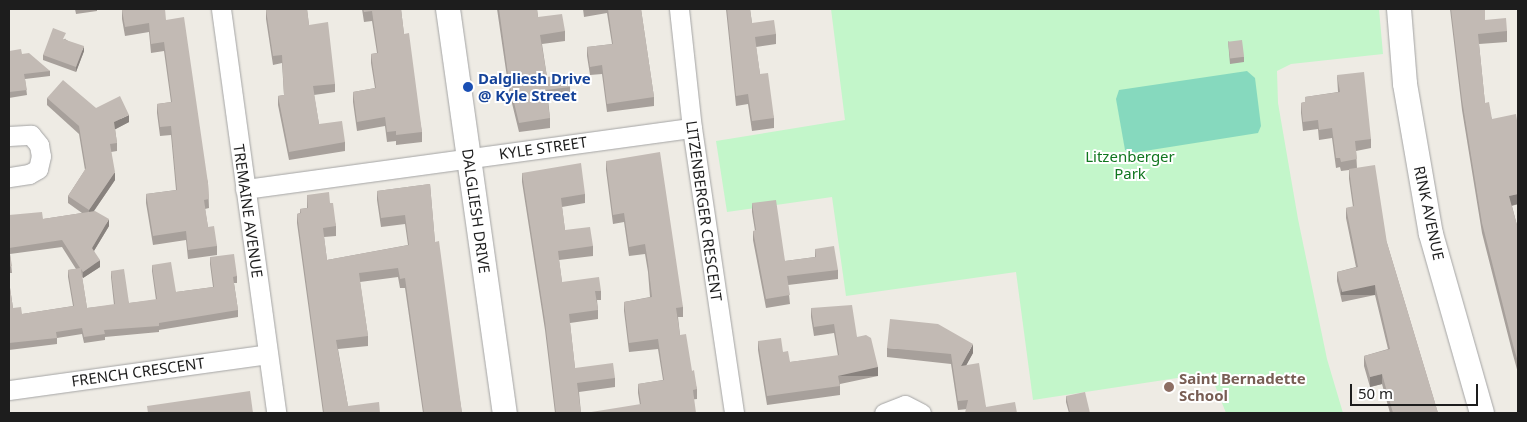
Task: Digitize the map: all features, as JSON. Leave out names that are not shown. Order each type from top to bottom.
[{"type":"street","name":"TREMAINE AVENUE","points":[[221,9],[276,413]]},
{"type":"street","name":"DALGLIESH DRIVE","points":[[448,9],[505,413]]},
{"type":"street","name":"LITZENBERGER CRESCENT","points":[[679,9],[692,128],[734,413]]},
{"type":"street","name":"RINK AVENUE","points":[[1399,9],[1405,84],[1431,234],[1482,413]]},
{"type":"street","name":"KYLE STREET","points":[[246,189],[692,128]]},
{"type":"street","points":[[9,136],[31,135],[39,145],[41,156],[38,169],[29,174],[9,177]]},
{"type":"street","name":"FRENCH CRESCENT","points":[[9,390],[268,354]]},
{"type":"street","points":[[884,413],[905,405],[921,413]]},
{"type":"green space","name":"Litzenberger Park","points":[[831,9],[1379,9],[1383,54],[1291,64],[1277,71],[1278,103],[1298,219],[1327,359],[1343,413],[1226,413],[1210,373],[1033,400],[1016,272],[846,296],[832,197],[727,212],[716,141],[845,120]]},
{"type":"green space","points":[[1247,71],[1255,78],[1261,126],[1258,133],[1132,153],[1125,150],[1116,99],[1119,90]]},
{"type":"building","points":[[165,9],[166,20],[184,17],[208,183],[209,199],[204,200],[208,227],[214,226],[217,246],[188,250],[186,231],[153,236],[146,194],[177,190],[171,126],[160,127],[157,104],[172,102],[164,42],[151,44],[149,23],[125,27],[122,10]]},
{"type":"building","points":[[307,9],[309,25],[328,22],[335,84],[313,86],[319,124],[342,121],[345,142],[289,152],[278,96],[284,95],[282,55],[273,56],[266,10]]},
{"type":"building","points":[[363,9],[401,9],[404,34],[409,33],[422,132],[396,135],[396,131],[387,132],[385,117],[357,122],[353,92],[376,88],[371,54],[378,53],[372,11],[364,12]]},
{"type":"building","points":[[499,9],[537,9],[538,17],[562,14],[565,31],[540,35],[547,77],[569,74],[570,87],[546,90],[550,118],[519,123],[509,82]]},
{"type":"building","points":[[608,9],[641,9],[654,97],[607,104],[602,65],[590,67],[587,47],[613,44]]},
{"type":"building","points":[[727,9],[750,9],[752,23],[774,20],[776,34],[755,37],[760,74],[768,73],[774,118],[752,121],[748,94],[736,96]]},
{"type":"building","points":[[1451,9],[1485,9],[1485,20],[1506,18],[1507,31],[1478,34],[1485,103],[1489,102],[1492,119],[1516,114],[1518,126],[1518,194],[1509,196],[1518,229],[1518,362],[1482,223],[1462,100]]},
{"type":"building","points":[[53,28],[66,33],[63,39],[84,46],[76,67],[43,55]]},
{"type":"building","points":[[1242,40],[1244,57],[1230,59],[1228,42]]},
{"type":"building","points":[[21,49],[22,54],[29,53],[50,71],[24,74],[27,90],[9,92],[9,51]]},
{"type":"building","points":[[1364,72],[1371,139],[1355,141],[1357,159],[1341,162],[1340,158],[1336,158],[1332,128],[1319,130],[1318,120],[1303,122],[1301,103],[1305,102],[1305,97],[1340,92],[1337,75]]},
{"type":"building","points":[[63,80],[96,108],[120,96],[129,115],[114,122],[117,143],[110,144],[115,172],[89,210],[68,196],[86,168],[79,126],[47,98]]},
{"type":"building","points":[[660,152],[683,307],[676,308],[680,335],[686,334],[692,371],[694,370],[697,389],[693,390],[696,413],[585,413],[641,404],[638,384],[664,380],[658,339],[629,343],[624,302],[652,297],[648,263],[645,244],[629,247],[624,213],[613,215],[606,161]]},
{"type":"building","points":[[581,163],[585,194],[561,198],[565,230],[590,227],[593,246],[558,251],[562,282],[599,277],[601,291],[595,291],[598,310],[569,314],[575,368],[613,363],[615,378],[577,383],[581,413],[556,413],[545,321],[522,173]]},
{"type":"building","points":[[1375,165],[1387,243],[1438,413],[1393,413],[1382,374],[1370,377],[1364,356],[1390,349],[1375,285],[1342,292],[1337,272],[1358,267],[1346,208],[1354,206],[1349,169]]},
{"type":"building","points":[[430,184],[435,242],[439,241],[462,413],[424,413],[405,278],[400,279],[398,268],[359,273],[368,336],[336,340],[348,406],[379,402],[380,413],[324,413],[297,214],[301,213],[300,209],[308,208],[307,195],[329,192],[330,203],[333,203],[336,226],[323,228],[327,260],[409,245],[405,215],[381,218],[377,191]]},
{"type":"building","points":[[776,200],[785,261],[816,257],[815,249],[834,246],[838,270],[787,276],[790,295],[766,299],[753,231],[756,230],[752,203]]},
{"type":"building","points":[[95,211],[109,219],[92,248],[100,260],[83,272],[81,269],[87,308],[115,304],[111,271],[124,269],[129,303],[157,299],[152,265],[171,262],[176,292],[214,287],[210,257],[234,254],[237,276],[233,277],[238,310],[159,323],[159,326],[104,330],[105,334],[84,337],[82,328],[56,332],[57,338],[9,343],[9,281],[13,308],[21,307],[22,314],[74,306],[68,270],[80,268],[62,240],[9,248],[9,215],[42,212],[43,219]]},
{"type":"building","points":[[9,248],[12,266],[9,267]]},
{"type":"building","points":[[852,305],[857,337],[866,335],[871,338],[878,367],[838,376],[840,386],[767,396],[758,341],[781,338],[783,352],[788,351],[790,362],[839,355],[834,324],[814,327],[811,308]]},
{"type":"building","points":[[890,319],[938,324],[973,344],[961,366],[979,363],[986,407],[1015,402],[1017,413],[965,413],[968,400],[958,401],[951,354],[887,348]]},
{"type":"building","points":[[250,391],[253,413],[148,413],[147,406]]},
{"type":"building","points":[[1085,392],[1090,413],[1070,413],[1066,396]]},
{"type":"place","name":"Dalgliesh Drive @ Kyle Street","points":[[468,87]]},
{"type":"place","name":"Saint Bernadette School","points":[[1169,387]]}]
